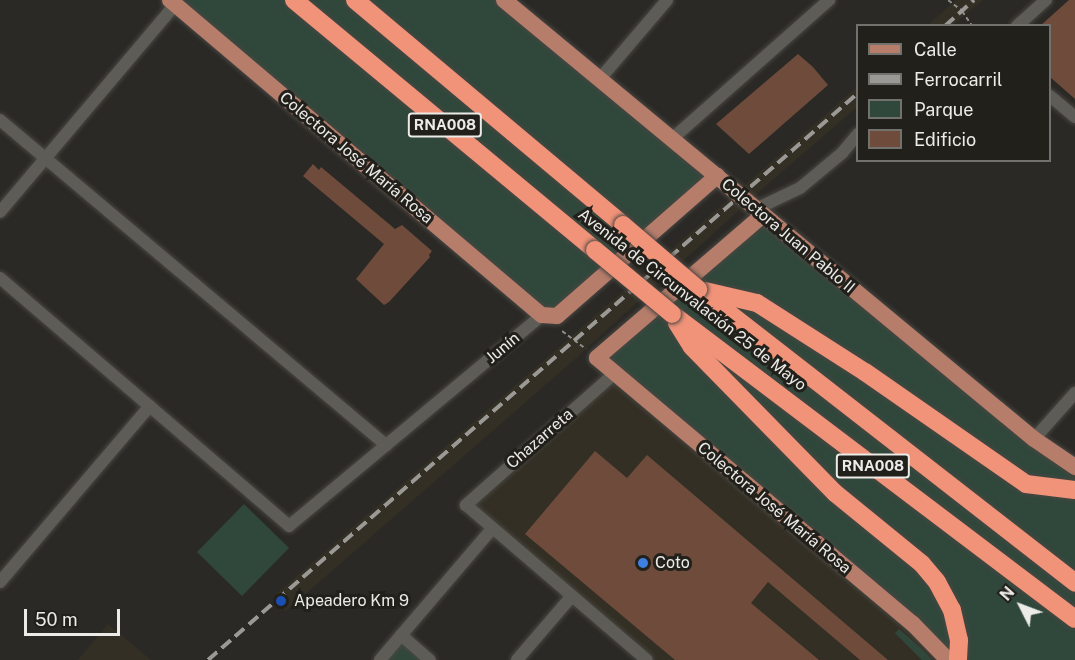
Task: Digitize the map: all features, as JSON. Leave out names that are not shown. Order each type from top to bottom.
[{"type":"highway","name":"Avenida de Circunvalación 25 de Mayo","points":[[294,0],[672,314],[1075,619]]},
{"type":"highway","name":"Avenida de Circunvalación 25 de Mayo","points":[[355,0],[698,289],[1075,583]]},
{"type":"highway","points":[[698,289],[757,303],[866,372],[1026,484],[1075,490]]},
{"type":"highway","points":[[672,314],[692,347],[809,467],[835,493],[922,564],[938,582],[952,610],[959,640],[958,660]]},
{"type":"main road","name":"Colectora Juan Pablo II","points":[[504,0],[1035,439],[1075,467]]},
{"type":"main road","name":"Colectora José María Rosa","points":[[173,2],[542,315]]},
{"type":"main road","name":"Junín","points":[[542,315],[557,316],[717,176]]},
{"type":"main road","name":"Colectora José María Rosa","points":[[759,212],[597,358],[913,624],[948,660]]},
{"type":"street","points":[[599,80],[667,0]]},
{"type":"street","points":[[672,139],[829,0]]},
{"type":"street","points":[[1019,24],[1046,0]]},
{"type":"street","points":[[0,212],[173,2]]},
{"type":"street","points":[[1051,97],[1075,117]]},
{"type":"street","points":[[0,120],[386,445]]},
{"type":"street","points":[[759,212],[800,188],[842,153],[856,136]]},
{"type":"street","points":[[0,278],[150,406],[0,582]]},
{"type":"street","name":"Junín","points":[[150,406],[289,526],[542,315]]},
{"type":"street","name":"Chazarreta","points":[[492,529],[466,505],[614,374]]},
{"type":"street","points":[[1035,439],[1075,393]]},
{"type":"street","points":[[380,660],[492,529],[646,660]]},
{"type":"street","points":[[517,660],[572,597]]},
{"type":"street","points":[[401,635],[430,660]]},
{"type":"path","points":[[948,0],[962,11],[971,24]]},
{"type":"shaded area","points":[[956,0],[983,0],[954,24],[929,24]]},
{"type":"shaded area","points":[[856,88],[856,108],[760,191],[574,360],[286,611],[273,597]]},
{"type":"shaded area","points":[[614,374],[948,660],[647,660],[466,505]]},
{"type":"shaded area","points":[[108,624],[151,660],[78,660]]},
{"type":"green space","points":[[170,0],[504,0],[717,176],[557,316],[542,315]]},
{"type":"green space","points":[[763,215],[1075,467],[1075,660],[948,660],[597,358]]},
{"type":"green space","points":[[244,504],[289,548],[242,596],[197,552]]},
{"type":"green space","points":[[899,629],[932,660],[922,660],[895,633]]},
{"type":"green space","points":[[401,635],[430,660],[380,660]]},
{"type":"building","points":[[1069,0],[1075,0],[1075,99],[1051,78],[1051,24],[1042,24]]},
{"type":"building","points":[[798,54],[828,85],[749,154],[716,124]]},
{"type":"building","points":[[313,164],[319,170],[321,167],[395,229],[402,225],[432,251],[430,257],[384,305],[356,279],[384,244],[303,176]]},
{"type":"building","name":"Coto","points":[[595,451],[627,478],[647,455],[888,660],[860,660],[768,582],[751,603],[819,660],[675,660],[525,534]]},
{"type":"railway","points":[[947,24],[974,0]]},
{"type":"railway","points":[[208,660],[856,95]]},
{"type":"place","name":"Coto","points":[[643,563]]},
{"type":"place","name":"Apeadero Km 9","points":[[281,601]]}]
